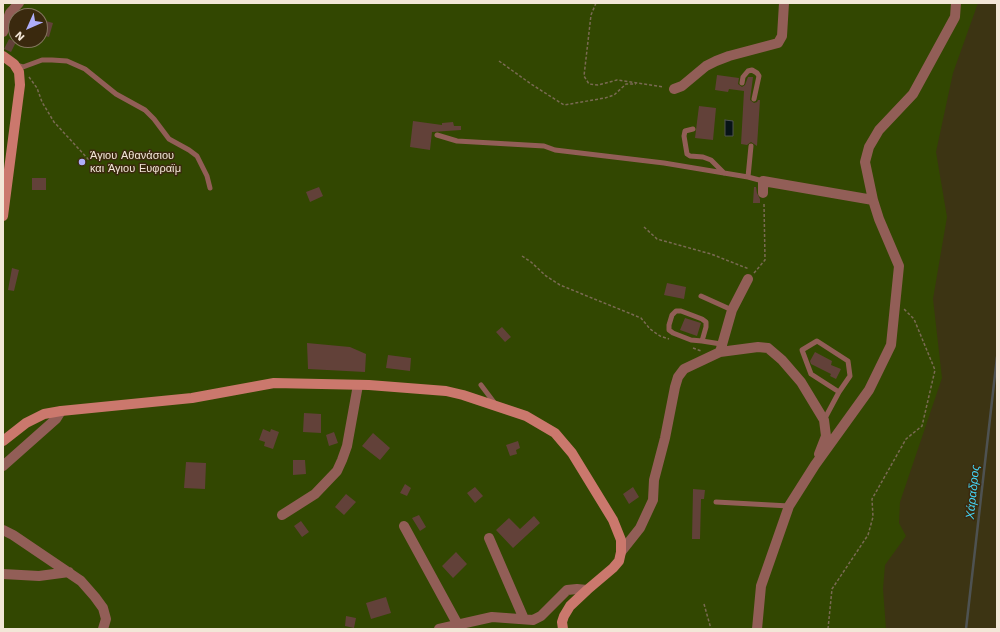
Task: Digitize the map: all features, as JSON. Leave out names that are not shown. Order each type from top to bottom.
[{"type":"main road","points":[[3,216],[4,197],[20,90],[18,66],[4,57]]},
{"type":"main road","points":[[3,441],[35,418],[61,411],[192,398],[274,382],[358,385],[446,391],[497,406],[526,416],[555,433],[572,453],[614,520],[621,540],[619,561],[570,606],[562,622],[563,629]]},
{"type":"street","points":[[3,32],[10,13],[19,3]]},
{"type":"street","points":[[674,89],[682,86],[706,66],[716,61],[778,43],[782,36],[784,3]]},
{"type":"street","points":[[757,629],[762,586],[789,506],[815,465],[869,390],[891,344],[898,266],[879,219],[873,200],[865,162],[869,147],[879,130],[913,94],[955,16],[956,3]]},
{"type":"street","points":[[764,193],[763,181],[873,200]]},
{"type":"street","points":[[718,350],[732,310],[751,275]]},
{"type":"street","points":[[621,552],[640,528],[653,500],[654,480],[678,377],[684,369],[718,350],[758,347],[768,348],[782,360],[801,382],[824,420],[826,436],[815,465]]},
{"type":"street","points":[[282,514],[315,494],[337,471],[347,446],[358,385]]},
{"type":"street","points":[[3,466],[56,419],[61,411]]},
{"type":"street","points":[[404,526],[458,625]]},
{"type":"street","points":[[3,530],[81,581],[95,597],[102,608],[106,619],[103,629]]},
{"type":"street","points":[[489,538],[524,619]]},
{"type":"street","points":[[3,574],[38,576],[69,572]]},
{"type":"street","points":[[439,629],[492,617],[533,620],[541,616],[567,590],[587,590]]},
{"type":"lane","points":[[18,66],[42,60],[52,60],[67,61],[85,70],[116,94],[145,110],[169,139],[197,156],[208,176],[210,188]]},
{"type":"lane","points":[[742,84],[743,77],[748,71],[752,70],[757,73],[759,76],[754,99]]},
{"type":"lane","points":[[693,129],[686,131],[684,136],[687,154],[690,156],[703,157],[712,160],[724,174]]},
{"type":"lane","points":[[437,135],[457,141],[544,146],[555,150],[664,163],[748,177],[763,181]]},
{"type":"lane","points":[[748,177],[751,146]]},
{"type":"lane","points":[[701,296],[732,310]]},
{"type":"lane","points":[[702,341],[706,322],[681,311],[676,311],[672,315],[669,330],[691,340],[702,341],[718,350]]},
{"type":"lane","points":[[824,420],[839,392],[850,376],[848,361],[817,341],[802,350],[811,374],[839,392]]},
{"type":"lane","points":[[481,386],[497,406]]},
{"type":"lane","points":[[716,502],[789,506]]},
{"type":"path","points":[[596,3],[591,15],[584,76],[589,84],[598,85],[617,80],[674,89]]},
{"type":"path","points":[[499,61],[564,105],[605,98],[614,95],[626,84],[638,84]]},
{"type":"path","points":[[18,66],[37,88],[42,102],[54,122],[89,160]]},
{"type":"path","points":[[644,227],[657,239],[711,254],[751,275],[765,260],[764,193]]},
{"type":"path","points":[[522,256],[546,276],[560,285],[641,318],[660,336],[672,340]]},
{"type":"path","points":[[828,629],[832,589],[868,535],[873,517],[872,500],[906,439],[922,426],[935,370],[914,319],[895,300]]},
{"type":"path","points":[[691,347],[718,350]]},
{"type":"path","points":[[704,604],[711,629]]},
{"type":"green space","points":[[3,3],[997,3],[997,629],[3,629]]},
{"type":"sand","points":[[978,3],[997,3],[997,629],[886,629],[883,589],[885,565],[906,536],[899,523],[900,502],[942,378],[933,299],[947,217],[936,152],[953,73]]},
{"type":"shaded area","points":[[725,120],[733,121],[733,136],[725,136]]},
{"type":"building","points":[[48,22],[53,23],[48,37]]},
{"type":"building","points":[[8,41],[8,48],[13,48],[11,52],[4,49]]},
{"type":"building","points":[[717,75],[739,78],[738,84],[742,87],[745,85],[748,77],[753,77],[750,100],[754,103],[760,100],[757,146],[751,142],[747,145],[741,144],[744,91],[729,89],[728,92],[715,90]]},
{"type":"building","points":[[699,106],[716,108],[713,140],[695,138]]},
{"type":"building","points":[[413,121],[442,125],[442,123],[453,122],[454,126],[461,126],[461,130],[432,132],[430,150],[410,147]]},
{"type":"building","points":[[32,178],[46,178],[46,190],[32,190]]},
{"type":"building","points":[[319,187],[323,196],[310,202],[306,192]]},
{"type":"building","points":[[754,187],[756,187],[760,203],[753,203]]},
{"type":"building","points":[[12,268],[19,270],[14,291],[8,290]]},
{"type":"building","points":[[667,283],[686,287],[684,299],[664,295]]},
{"type":"building","points":[[685,318],[701,323],[697,336],[680,330]]},
{"type":"building","points":[[502,327],[511,337],[505,342],[496,332]]},
{"type":"building","points":[[307,343],[350,347],[366,354],[365,372],[308,369]]},
{"type":"building","points":[[815,352],[832,361],[831,365],[841,369],[836,379],[830,376],[831,374],[811,364],[810,361]]},
{"type":"building","points":[[388,355],[411,358],[410,371],[386,368]]},
{"type":"building","points":[[304,413],[321,414],[321,433],[303,432]]},
{"type":"building","points":[[263,429],[270,432],[271,429],[279,432],[273,449],[264,446],[265,442],[259,440]]},
{"type":"building","points":[[334,432],[338,443],[329,446],[326,435]]},
{"type":"building","points":[[373,433],[390,448],[380,460],[362,446]]},
{"type":"building","points":[[518,441],[520,448],[516,450],[517,454],[510,456],[506,445]]},
{"type":"building","points":[[293,460],[305,460],[306,474],[293,475]]},
{"type":"building","points":[[186,462],[206,463],[205,489],[184,488]]},
{"type":"building","points":[[405,484],[411,488],[407,496],[400,493]]},
{"type":"building","points":[[475,487],[483,496],[475,503],[467,493]]},
{"type":"building","points":[[633,487],[639,497],[629,504],[623,494]]},
{"type":"building","points":[[693,489],[705,490],[704,499],[701,499],[700,539],[692,539]]},
{"type":"building","points":[[346,494],[356,502],[344,515],[335,507]]},
{"type":"building","points":[[419,515],[426,527],[420,531],[412,518]]},
{"type":"building","points":[[534,516],[540,523],[513,548],[496,530],[509,518],[520,529]]},
{"type":"building","points":[[301,521],[309,532],[302,537],[294,526]]},
{"type":"building","points":[[456,552],[467,564],[453,578],[442,566]]},
{"type":"building","points":[[386,597],[391,613],[371,619],[366,603]]},
{"type":"building","points":[[346,616],[356,618],[354,628],[345,626]]},
{"type":"waterway","name":"Χάραδρος","points":[[966,629],[997,357]]},
{"type":"place","name":"Άγιου Αθανάσιου και Άγιου Ευφραϊμ","points":[[82,162]]}]
